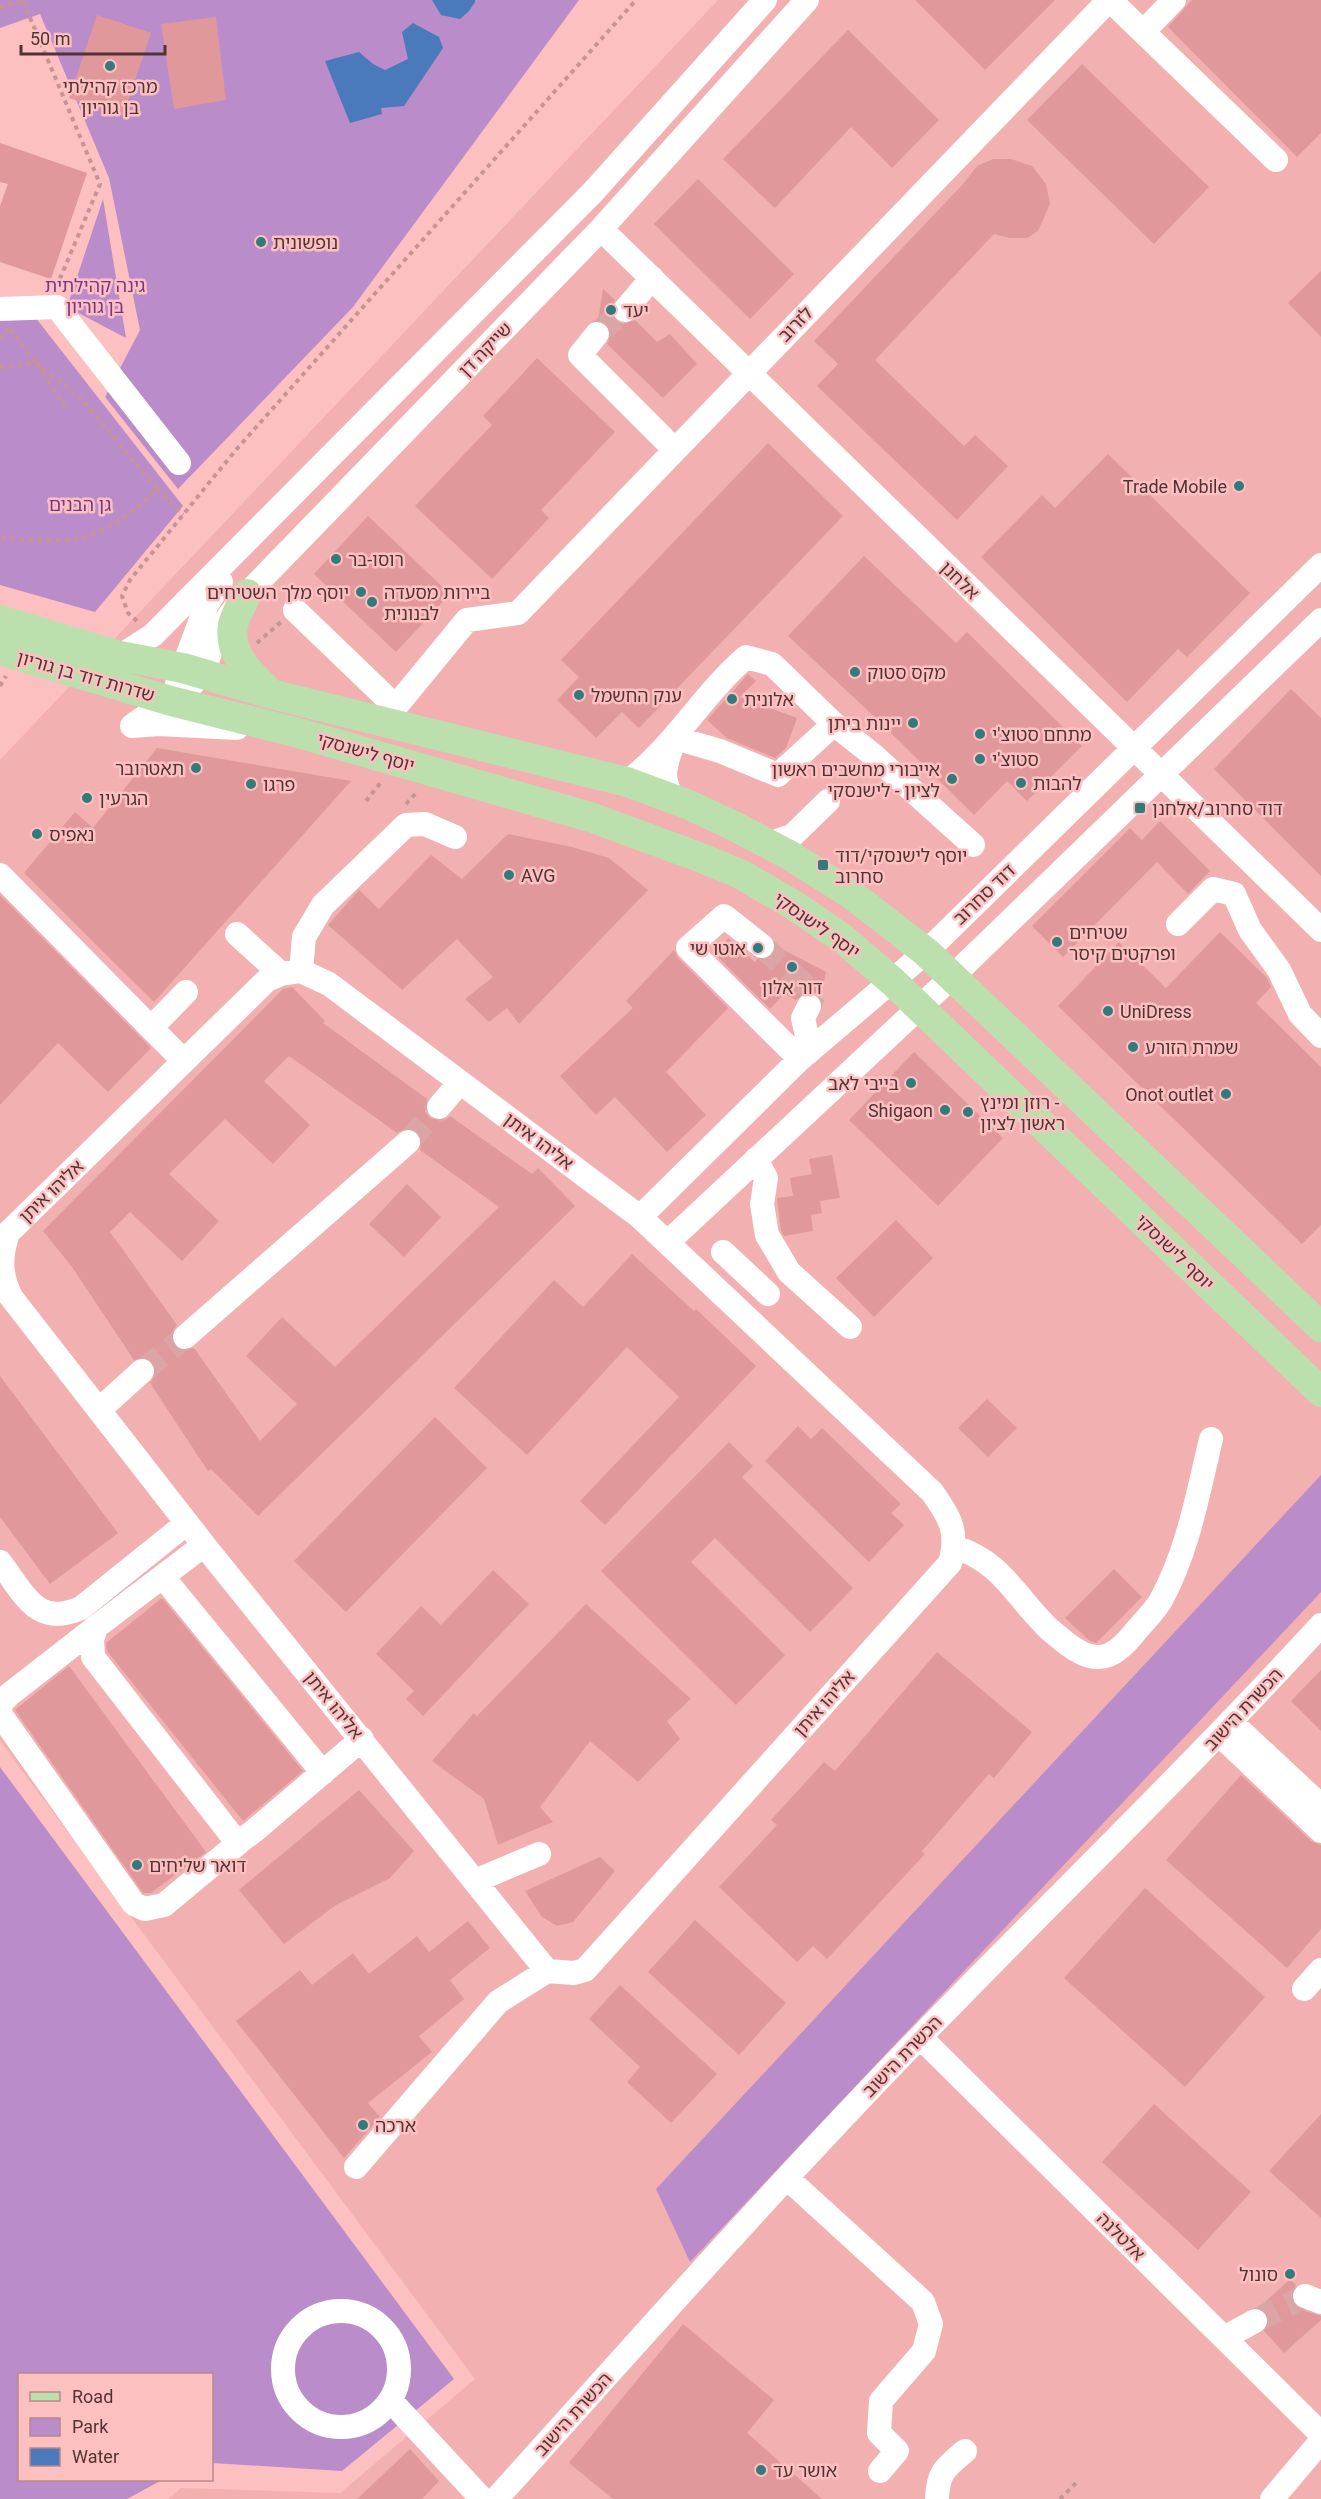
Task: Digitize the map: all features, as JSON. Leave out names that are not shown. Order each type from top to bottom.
[{"type":"main road","points":[[247,594],[233,624],[233,647],[245,668],[271,694]]},
{"type":"main road","name":"שדרות דוד בן גוריון","points":[[0,620],[120,656],[192,670]]},
{"type":"main road","name":"שדרות דוד בן גוריון","points":[[0,650],[171,701]]},
{"type":"main road","name":"יוסף לישנסקי","points":[[192,670],[271,694],[389,715],[627,782],[734,826],[800,862],[851,894],[926,951],[1321,1327]]},
{"type":"main road","name":"יוסף לישנסקי","points":[[171,701],[295,732],[590,817],[740,874],[792,904],[842,938],[892,981],[1321,1392]]},
{"type":"street","name":"שייקה דן","points":[[120,656],[153,636],[593,192],[765,0]]},
{"type":"street","name":"שייקה דן","points":[[192,670],[228,616],[247,594],[601,229],[807,0]]},
{"type":"street","points":[[1109,0],[1276,160]]},
{"type":"street","name":"לזרוב","points":[[389,715],[467,620],[518,613],[1109,0]]},
{"type":"street","points":[[1143,32],[1174,0]]},
{"type":"street","name":"אלחנן","points":[[601,229],[1321,930]]},
{"type":"street","points":[[625,310],[652,278]]},
{"type":"street","points":[[0,309],[57,308],[178,463]]},
{"type":"street","points":[[597,334],[580,355],[675,450]]},
{"type":"street","points":[[248,542],[206,606],[192,670],[171,701],[151,711],[132,726],[203,725],[295,732]]},
{"type":"street","name":"דוד סחרוב","points":[[640,1217],[805,1055],[926,951],[1321,565]]},
{"type":"street","points":[[296,610],[389,715]]},
{"type":"street","name":"דוד סחרוב","points":[[668,1242],[952,977],[1321,620]]},
{"type":"street","points":[[627,782],[645,769],[675,738],[720,682],[746,657],[772,664],[834,724],[873,755],[973,845]]},
{"type":"street","points":[[675,738],[720,751],[778,775],[834,724]]},
{"type":"street","points":[[674,800],[665,786],[666,765],[675,738]]},
{"type":"street","points":[[768,844],[792,836],[828,801]]},
{"type":"street","points":[[800,862],[800,836],[807,822]]},
{"type":"street","points":[[237,934],[291,972],[304,937],[323,905],[406,825],[425,824],[455,837]]},
{"type":"street","points":[[1238,903],[1257,867]]},
{"type":"street","points":[[0,875],[184,1061]]},
{"type":"street","points":[[1178,924],[1213,889],[1238,903],[1251,930],[1279,970],[1300,1014],[1321,1036]]},
{"type":"street","points":[[762,946],[724,916],[688,948],[805,1055]]},
{"type":"street","name":"אליהו איתן","points":[[291,972],[329,984],[640,1217],[932,1492],[946,1511],[954,1531],[954,1547],[950,1563],[585,1970],[574,1973],[547,1971],[3,1290],[3,1246],[8,1233],[267,980],[291,972]]},
{"type":"street","points":[[151,1028],[186,992]]},
{"type":"street","points":[[805,1055],[803,1018],[810,1006]]},
{"type":"street","points":[[439,1107],[460,1082]]},
{"type":"street","points":[[185,1336],[408,1142]]},
{"type":"street","points":[[756,1159],[766,1178],[762,1204],[767,1235],[789,1272],[850,1326]]},
{"type":"street","points":[[723,1252],[768,1294]]},
{"type":"street","points":[[747,1317],[789,1272]]},
{"type":"street","points":[[99,1410],[142,1371]]},
{"type":"street","points":[[954,1547],[971,1552],[1009,1581],[1048,1627],[1077,1651],[1098,1658],[1109,1655],[1128,1641],[1161,1601],[1183,1551],[1211,1439]]},
{"type":"street","points":[[0,1562],[35,1607],[51,1616],[66,1615],[81,1608],[196,1534]]},
{"type":"street","points":[[196,1534],[163,1577],[10,1694],[2,1703],[0,1713],[134,1904],[145,1909],[164,1905],[323,1773],[367,1746]]},
{"type":"street","points":[[196,1534],[101,1612],[95,1622],[97,1640],[100,1653],[238,1830],[257,1840],[269,1839],[367,1746]]},
{"type":"street","points":[[163,1577],[323,1773]]},
{"type":"street","name":"הכשרת הישוב","points":[[496,2499],[787,2178],[920,2037],[1226,1729],[1321,1625]]},
{"type":"street","points":[[96,1627],[92,1640],[93,1657],[232,1836],[242,1840]]},
{"type":"street","points":[[1226,1729],[1321,1806]]},
{"type":"street","points":[[1226,1729],[1321,1831]]},
{"type":"street","points":[[475,1881],[539,1854]]},
{"type":"street","points":[[1304,1989],[1321,1970]]},
{"type":"street","points":[[356,2167],[498,2002],[547,1971]]},
{"type":"street","name":"אלטלנה","points":[[920,2037],[1321,2434]]},
{"type":"street","points":[[787,2178],[922,2302],[932,2324],[924,2351],[881,2401],[879,2433],[897,2451],[880,2471]]},
{"type":"street","points":[[334,2311],[353,2312],[370,2318],[385,2330],[395,2346],[400,2365],[398,2384],[391,2401],[377,2415],[360,2424],[340,2428],[321,2424],[304,2415],[292,2400],[284,2382],[283,2362],[289,2343],[300,2328],[315,2317],[324,2314],[334,2311]]},
{"type":"street","points":[[1224,2338],[1255,2321]]},
{"type":"street","points":[[391,2401],[482,2499]]},
{"type":"street","points":[[1272,2499],[1321,2441]]},
{"type":"street","points":[[937,2499],[938,2483],[943,2469],[965,2451]]},
{"type":"path","points":[[0,8],[24,0],[100,184],[48,308]]},
{"type":"path","points":[[153,636],[128,613],[122,596],[130,580],[235,451],[636,0]]},
{"type":"path","points":[[0,339],[9,327],[68,411]]},
{"type":"path","points":[[0,367],[36,363],[79,396],[157,489],[183,515]]},
{"type":"path","points":[[0,538],[80,538],[117,523],[140,507],[157,489]]},
{"type":"path","points":[[1060,2499],[1076,2483]]},
{"type":"shaded area","points":[[718,0],[1321,0],[1321,2499],[168,2499],[181,2488],[340,2493],[475,2379],[0,1741],[0,760]]},
{"type":"green space","name":"נופשונית","points":[[0,0],[579,0],[353,307],[178,489],[105,397],[140,330],[109,178],[40,14],[0,28]]},
{"type":"green space","name":"גינה קהילתית בן גוריון","points":[[103,199],[126,338],[67,307]]},
{"type":"green space","name":"גן הבנים","points":[[35,317],[183,506],[95,612],[0,585],[0,318]]},
{"type":"green space","points":[[1321,1475],[1321,1592],[690,2262],[656,2189]]},
{"type":"green space","points":[[0,1767],[454,2379],[342,2471],[213,2463],[213,2373],[18,2373],[18,2481],[160,2481],[127,2499],[0,2499]]},
{"type":"water","points":[[432,0],[475,0],[475,2],[460,19],[441,15]]},
{"type":"water","points":[[413,23],[439,37],[443,48],[404,106],[381,108],[382,114],[350,123],[325,61],[359,52],[373,64],[385,70],[408,59],[402,32]]},
{"type":"building","points":[[915,0],[1055,0],[985,70]]},
{"type":"building","points":[[1192,0],[1321,0],[1321,133],[1297,157],[1168,27]]},
{"type":"building","name":"מרכז קהילתי בן גוריון","points":[[97,15],[151,33],[123,116],[69,98]]},
{"type":"building","points":[[216,17],[226,100],[174,109],[161,24]]},
{"type":"building","points":[[848,30],[939,120],[892,168],[851,127],[775,208],[723,159]]},
{"type":"building","points":[[1082,64],[1209,187],[1154,244],[1027,120]]},
{"type":"building","points":[[0,143],[87,173],[51,279],[0,262],[0,206],[8,184],[0,182]]},
{"type":"building","points":[[993,159],[1011,159],[1032,166],[1046,184],[1050,204],[1038,231],[1027,238],[1010,238],[994,234],[875,360],[964,446],[975,435],[1008,466],[957,520],[817,386],[838,364],[814,341],[964,183],[977,166]]},
{"type":"building","points":[[698,179],[794,274],[750,319],[654,224]]},
{"type":"building","points":[[1321,271],[1321,337],[1288,303]]},
{"type":"building","points":[[603,289],[615,300],[611,308],[616,321],[623,324],[635,320],[657,342],[670,334],[697,364],[663,398],[607,344],[611,337],[610,328],[598,320]]},
{"type":"building","points":[[537,358],[615,432],[541,510],[549,518],[492,579],[415,506],[492,425],[483,416]]},
{"type":"building","points":[[768,443],[843,516],[639,728],[622,712],[596,738],[557,700],[579,677],[561,660]]},
{"type":"building","points":[[1108,454],[1250,593],[1187,657],[1178,649],[1127,702],[981,557],[1042,495],[1055,508]]},
{"type":"building","points":[[368,516],[450,594],[396,652],[314,574]]},
{"type":"building","points":[[864,556],[956,643],[967,632],[1082,746],[1027,801],[1007,781],[974,815],[879,721],[788,636]]},
{"type":"building","points":[[748,674],[756,681],[740,697],[797,718],[786,748],[775,758],[727,738],[707,720]]},
{"type":"building","points":[[1291,689],[1321,718],[1321,876],[1214,769]]},
{"type":"building","points":[[157,748],[351,781],[154,1002],[24,873],[75,812],[93,828]]},
{"type":"building","points":[[1160,821],[1210,871],[1188,894],[1157,862],[1063,957],[1032,926],[1130,828],[1142,840]]},
{"type":"building","points":[[508,834],[572,847],[609,858],[648,890],[519,1024],[507,1008],[489,1022],[465,999],[493,977],[457,939],[402,990],[328,925],[359,890],[379,909],[431,855],[462,879]]},
{"type":"building","points":[[0,895],[151,1048],[108,1092],[58,1043],[0,1105]]},
{"type":"building","points":[[1220,932],[1267,978],[1271,987],[1256,1003],[1321,1067],[1321,1225],[1302,1244],[1058,1006],[1119,942],[1166,988]]},
{"type":"building","points":[[728,938],[755,962],[757,959],[767,959],[773,955],[776,946],[826,972],[820,997],[808,992],[796,1000],[784,994],[770,1009],[715,954]]},
{"type":"building","points":[[674,950],[678,958],[728,1008],[666,1072],[706,1115],[667,1152],[615,1097],[596,1115],[560,1076],[633,1008],[626,1001]]},
{"type":"building","points":[[292,987],[325,1021],[323,1023],[427,1099],[425,1111],[430,1118],[443,1121],[450,1116],[532,1174],[538,1168],[575,1206],[258,1516],[211,1469],[208,1471],[150,1383],[156,1375],[153,1362],[146,1357],[134,1360],[72,1267],[43,1231],[283,989]],"holes":[[[289,1056],[397,1133],[406,1128],[418,1132],[422,1140],[420,1150],[499,1207],[335,1367],[282,1317],[246,1356],[297,1404],[260,1441],[194,1348],[181,1351],[174,1346],[171,1333],[177,1325],[110,1232],[130,1212],[182,1261],[219,1221],[169,1174],[225,1119],[273,1164],[310,1125],[264,1081]]]},
{"type":"building","points":[[914,1052],[1003,1138],[938,1206],[849,1120]]},
{"type":"building","points":[[832,1155],[840,1198],[820,1201],[822,1213],[811,1215],[813,1231],[784,1236],[781,1230],[777,1198],[793,1196],[790,1178],[812,1174],[809,1159]]},
{"type":"building","points":[[407,1184],[441,1217],[404,1257],[369,1224]]},
{"type":"building","points":[[896,1220],[933,1258],[874,1317],[836,1278]]},
{"type":"building","points":[[632,1254],[694,1311],[696,1309],[756,1366],[605,1525],[580,1501],[679,1397],[627,1347],[527,1455],[454,1388],[554,1280],[583,1307]]},
{"type":"building","points":[[0,1376],[118,1533],[50,1584],[0,1517]]},
{"type":"building","points":[[987,1399],[1017,1428],[988,1457],[958,1428]]},
{"type":"building","points":[[435,1417],[487,1468],[346,1612],[294,1561]]},
{"type":"building","points":[[798,1426],[811,1439],[822,1428],[901,1504],[891,1513],[904,1525],[869,1562],[765,1461]]},
{"type":"building","points":[[729,1442],[753,1466],[742,1477],[853,1588],[810,1632],[715,1538],[691,1562],[785,1655],[736,1705],[601,1571]]},
{"type":"building","points":[[1114,1569],[1142,1597],[1096,1643],[1090,1641],[1065,1618]]},
{"type":"building","points":[[493,1570],[529,1604],[423,1716],[406,1699],[414,1691],[376,1654],[421,1606],[441,1625]]},
{"type":"building","points":[[162,1598],[303,1771],[243,1821],[107,1651],[106,1643]]},
{"type":"building","points":[[586,1604],[691,1699],[667,1721],[680,1739],[638,1782],[590,1741],[540,1807],[553,1822],[498,1845],[484,1799],[432,1761],[474,1713],[477,1716]]},
{"type":"building","points":[[937,1652],[1032,1732],[994,1778],[989,1774],[922,1851],[925,1854],[827,1959],[813,1946],[797,1962],[719,1887],[777,1825],[771,1820],[824,1762],[835,1771]]},
{"type":"building","points":[[69,1666],[206,1852],[151,1893],[143,1893],[15,1710]]},
{"type":"building","points":[[1321,1670],[1321,1731],[1291,1701]]},
{"type":"building","points":[[1241,1775],[1311,1841],[1321,1845],[1321,1929],[1287,1968],[1166,1860]]},
{"type":"building","points":[[359,1790],[414,1851],[390,1878],[336,1905],[284,1944],[239,1890]]},
{"type":"building","points":[[600,1857],[615,1871],[573,1922],[557,1926],[542,1917],[525,1891]]},
{"type":"building","points":[[1145,1888],[1265,1997],[1185,2087],[1064,1978]]},
{"type":"building","points":[[695,1920],[786,2003],[739,2055],[648,1972]]},
{"type":"building","points":[[468,1921],[490,1948],[450,1980],[464,1999],[419,2036],[432,2052],[368,2103],[380,2117],[344,2158],[236,2021],[300,1970],[312,1985],[353,1953],[369,1974],[417,1936],[429,1952]]},
{"type":"building","points":[[620,1985],[717,2074],[671,2123],[627,2082],[640,2067],[589,2019]]},
{"type":"building","points":[[1154,2104],[1251,2192],[1198,2250],[1102,2162]]},
{"type":"building","points":[[1321,2114],[1321,2218],[1269,2171]]},
{"type":"building","points":[[1290,2279],[1296,2285],[1292,2292],[1294,2305],[1321,2316],[1321,2320],[1284,2353],[1264,2331],[1269,2321],[1267,2314],[1259,2308]]},
{"type":"building","points":[[683,2324],[774,2400],[747,2433],[822,2499],[613,2499],[569,2463]]},
{"type":"building","points":[[410,2449],[439,2481],[422,2499],[357,2499]]},
{"type":"tunnel","points":[[597,334],[625,310]]},
{"type":"tunnel","points":[[762,946],[814,994],[809,1006]]},
{"type":"tunnel","points":[[408,1142],[439,1107]]},
{"type":"tunnel","points":[[142,1371],[185,1337]]},
{"type":"tunnel","points":[[1255,2321],[1305,2296]]},
{"type":"place","name":"מרכז קהילתי בן גוריון","points":[[110,66]]},
{"type":"place","name":"נופשונית","points":[[261,242]]},
{"type":"place","name":"יעד","points":[[611,310]]},
{"type":"place","name":"Trade Mobile","points":[[1239,486]]},
{"type":"place","name":"רוסו-בר","points":[[336,559]]},
{"type":"place","name":"יוסף מלך השטיחים","points":[[361,592]]},
{"type":"place","name":"ביירות מסעדה לבנונית","points":[[372,602]]},
{"type":"place","name":"מקס סטוק","points":[[855,672]]},
{"type":"place","name":"ענק החשמל","points":[[579,695]]},
{"type":"place","name":"אלונית","points":[[732,699]]},
{"type":"place","name":"יינות ביתן","points":[[913,723]]},
{"type":"place","name":"מתחם סטוצ'י","points":[[980,734]]},
{"type":"place","name":"סטוצ'י","points":[[980,759]]},
{"type":"place","name":"תאטרובר","points":[[196,768]]},
{"type":"place","name":"אייבורי מחשבים ראשון לציון - לישנסקי","points":[[952,779]]},
{"type":"place","name":"להבות","points":[[1021,783]]},
{"type":"place","name":"פרגו","points":[[251,784]]},
{"type":"place","name":"הגרעין","points":[[87,798]]},
{"type":"place","name":"דוד סחרוב/אלחנן","points":[[1140,808]]},
{"type":"place","name":"נאפיס","points":[[37,834]]},
{"type":"place","name":"יוסף לישנסקי/דוד סחרוב","points":[[823,865]]},
{"type":"place","name":"AVG","points":[[509,875]]},
{"type":"place","name":"שטיחים ופרקטים קיסר","points":[[1057,942]]},
{"type":"place","name":"אוטו שי","points":[[758,948]]},
{"type":"place","name":"דור אלון","points":[[792,967]]},
{"type":"place","name":"UniDress","points":[[1108,1011]]},
{"type":"place","name":"שמרת הזורע","points":[[1133,1047]]},
{"type":"place","name":"בייבי לאב","points":[[911,1083]]},
{"type":"place","name":"Onot outlet","points":[[1226,1094]]},
{"type":"place","name":"Shigaon","points":[[945,1110]]},
{"type":"place","name":"רוזן ומינץ - ראשון לציון","points":[[968,1112]]},
{"type":"place","name":"דואר שליחים","points":[[137,1865]]},
{"type":"place","name":"ארכה","points":[[363,2125]]},
{"type":"place","name":"סונול","points":[[1290,2274]]},
{"type":"place","name":"אושר עד","points":[[761,2470]]}]
